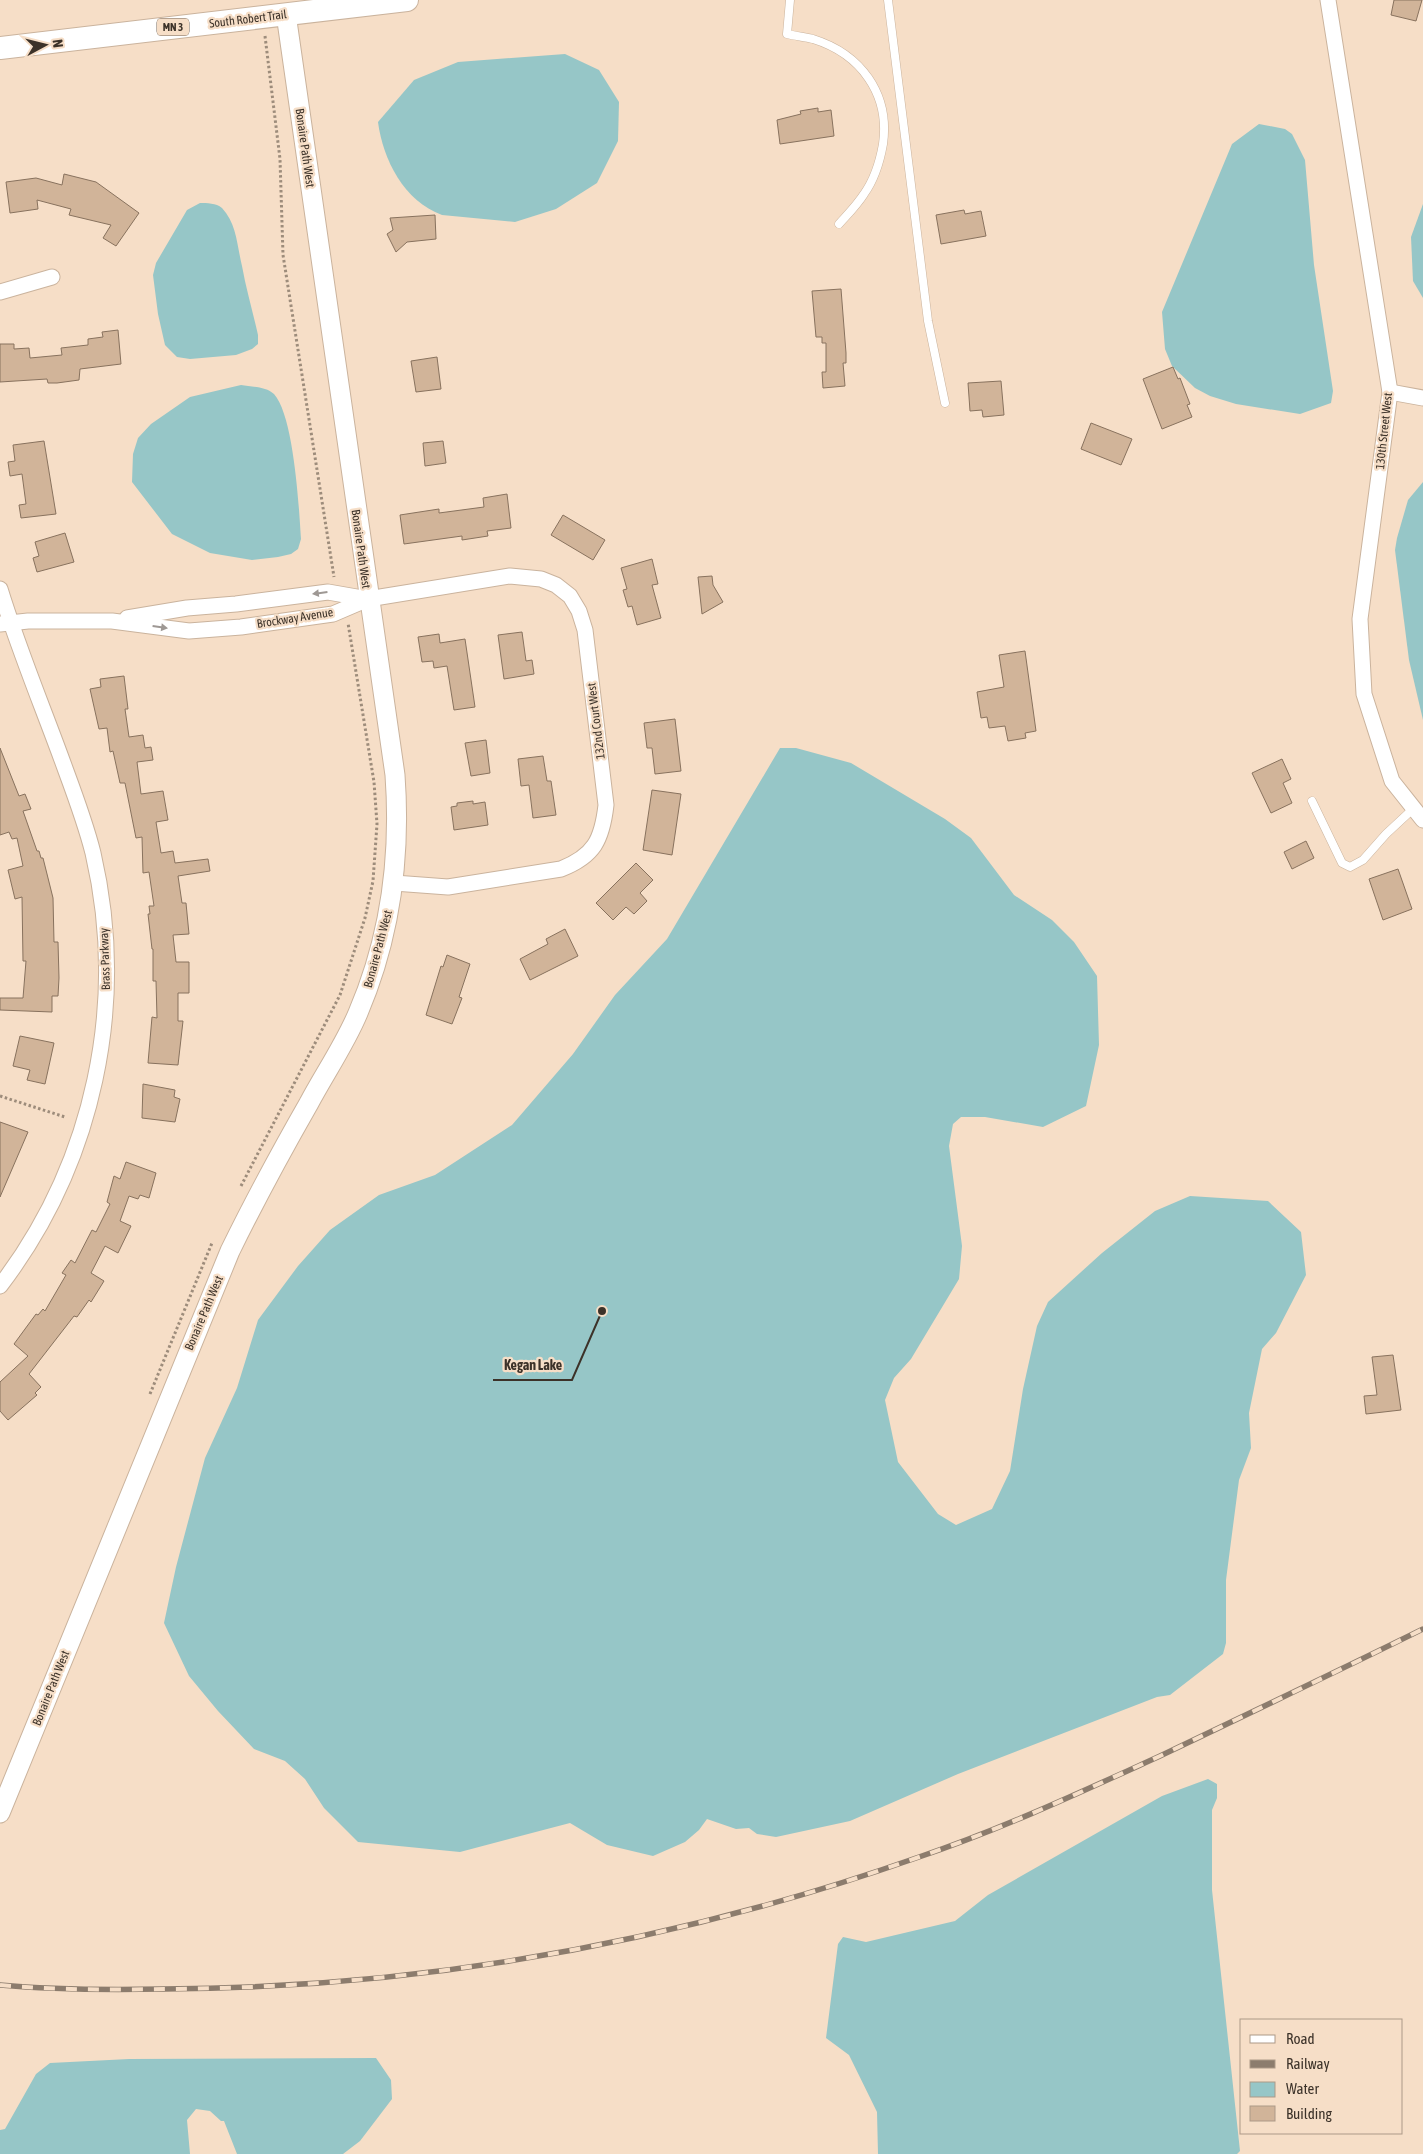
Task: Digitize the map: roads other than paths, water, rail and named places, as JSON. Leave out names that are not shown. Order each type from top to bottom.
[{"type":"main road","name":"South Robert Trail","points":[[0,48],[262,17],[285,7],[407,0]]},
{"type":"street","name":"130th Street West","points":[[1328,0],[1390,392],[1360,619],[1364,694],[1392,781],[1418,814]]},
{"type":"street","name":"Bonaire Path West","points":[[0,1813],[230,1251],[263,1184],[358,1014],[374,972],[394,883],[398,817],[395,775],[368,599],[285,7]]},
{"type":"street","points":[[0,292],[52,277]]},
{"type":"street","points":[[1390,392],[1423,398]]},
{"type":"street","name":"132nd Court West","points":[[368,599],[510,576],[541,579],[556,585],[570,596],[579,611],[585,630],[606,805],[604,819],[595,846],[577,863],[561,869],[448,888],[394,883]]},
{"type":"street","name":"Brass Parkway","points":[[0,589],[6,624],[78,806],[91,845],[101,897],[108,973],[103,1043],[98,1074],[85,1122],[48,1212],[29,1246],[0,1286]]},
{"type":"street","name":"Brockway Avenue","points":[[112,621],[187,608],[236,604],[328,592],[368,599]]},
{"type":"street","name":"Brockway Avenue","points":[[6,624],[112,621],[189,631],[240,627],[332,614],[368,599]]},
{"type":"lane","points":[[790,0],[787,34],[814,40],[839,51],[863,70],[874,84],[882,103],[885,127],[881,156],[865,194],[839,224]]},
{"type":"lane","points":[[888,0],[928,321],[945,404]]},
{"type":"lane","points":[[1312,801],[1342,863],[1350,867],[1363,860],[1386,834],[1418,814]]},
{"type":"water","points":[[565,54],[599,70],[619,102],[618,141],[597,183],[556,209],[515,222],[442,215],[429,209],[406,189],[390,164],[378,122],[414,80],[458,62]]},
{"type":"water","points":[[1259,124],[1285,129],[1292,134],[1305,160],[1314,265],[1333,391],[1331,403],[1300,414],[1236,404],[1210,396],[1195,388],[1172,366],[1165,349],[1162,312],[1232,144]]},
{"type":"water","points":[[200,203],[220,206],[227,214],[234,228],[258,335],[258,344],[252,349],[236,355],[190,359],[177,357],[165,345],[158,314],[153,275],[156,263],[187,210]]},
{"type":"water","points":[[1423,204],[1423,298],[1413,281],[1411,237]]},
{"type":"water","points":[[241,385],[271,391],[281,405],[291,441],[299,506],[301,539],[298,549],[291,554],[252,560],[210,553],[172,534],[132,482],[133,454],[138,438],[151,424],[190,397]]},
{"type":"water","points":[[1423,482],[1423,720],[1409,660],[1395,550],[1408,500]]},
{"type":"water","points":[[780,748],[796,748],[851,763],[945,819],[971,838],[1014,895],[1052,920],[1074,942],[1097,976],[1099,1045],[1086,1106],[1043,1127],[985,1117],[961,1117],[953,1124],[949,1146],[962,1246],[959,1279],[911,1359],[894,1378],[885,1400],[898,1462],[938,1514],[956,1525],[992,1509],[1010,1471],[1023,1389],[1037,1326],[1048,1302],[1102,1253],[1155,1211],[1190,1196],[1268,1201],[1301,1232],[1306,1275],[1276,1333],[1262,1349],[1249,1413],[1251,1448],[1239,1480],[1226,1580],[1226,1643],[1223,1654],[1170,1695],[1157,1697],[958,1774],[850,1821],[776,1837],[757,1834],[749,1828],[736,1829],[707,1819],[699,1830],[685,1842],[653,1856],[607,1845],[570,1823],[460,1852],[358,1842],[324,1808],[305,1779],[285,1761],[254,1749],[218,1711],[189,1676],[164,1623],[176,1567],[205,1458],[237,1388],[258,1320],[298,1266],[330,1230],[379,1195],[435,1175],[512,1125],[573,1054],[615,995],[667,939]]},
{"type":"water","points":[[1208,1779],[1217,1784],[1217,1798],[1212,1810],[1212,1890],[1240,2151],[1237,2154],[878,2154],[877,2112],[849,2055],[826,2038],[838,1944],[843,1937],[866,1942],[955,1921],[988,1895],[1162,1796]]},
{"type":"water","points":[[376,2058],[391,2080],[392,2099],[360,2141],[343,2154],[237,2154],[224,2121],[221,2121],[210,2111],[196,2109],[187,2120],[190,2154],[0,2154],[0,2130],[5,2129],[36,2074],[50,2063],[129,2059]]},
{"type":"railway","points":[[0,1985],[62,1989],[144,1989],[261,1987],[357,1980],[548,1955],[642,1936],[735,1913],[828,1887],[919,1857],[1011,1822],[1160,1756],[1423,1629]]},
{"type":"place","name":"Kegan Lake","points":[[602,1311]]}]
